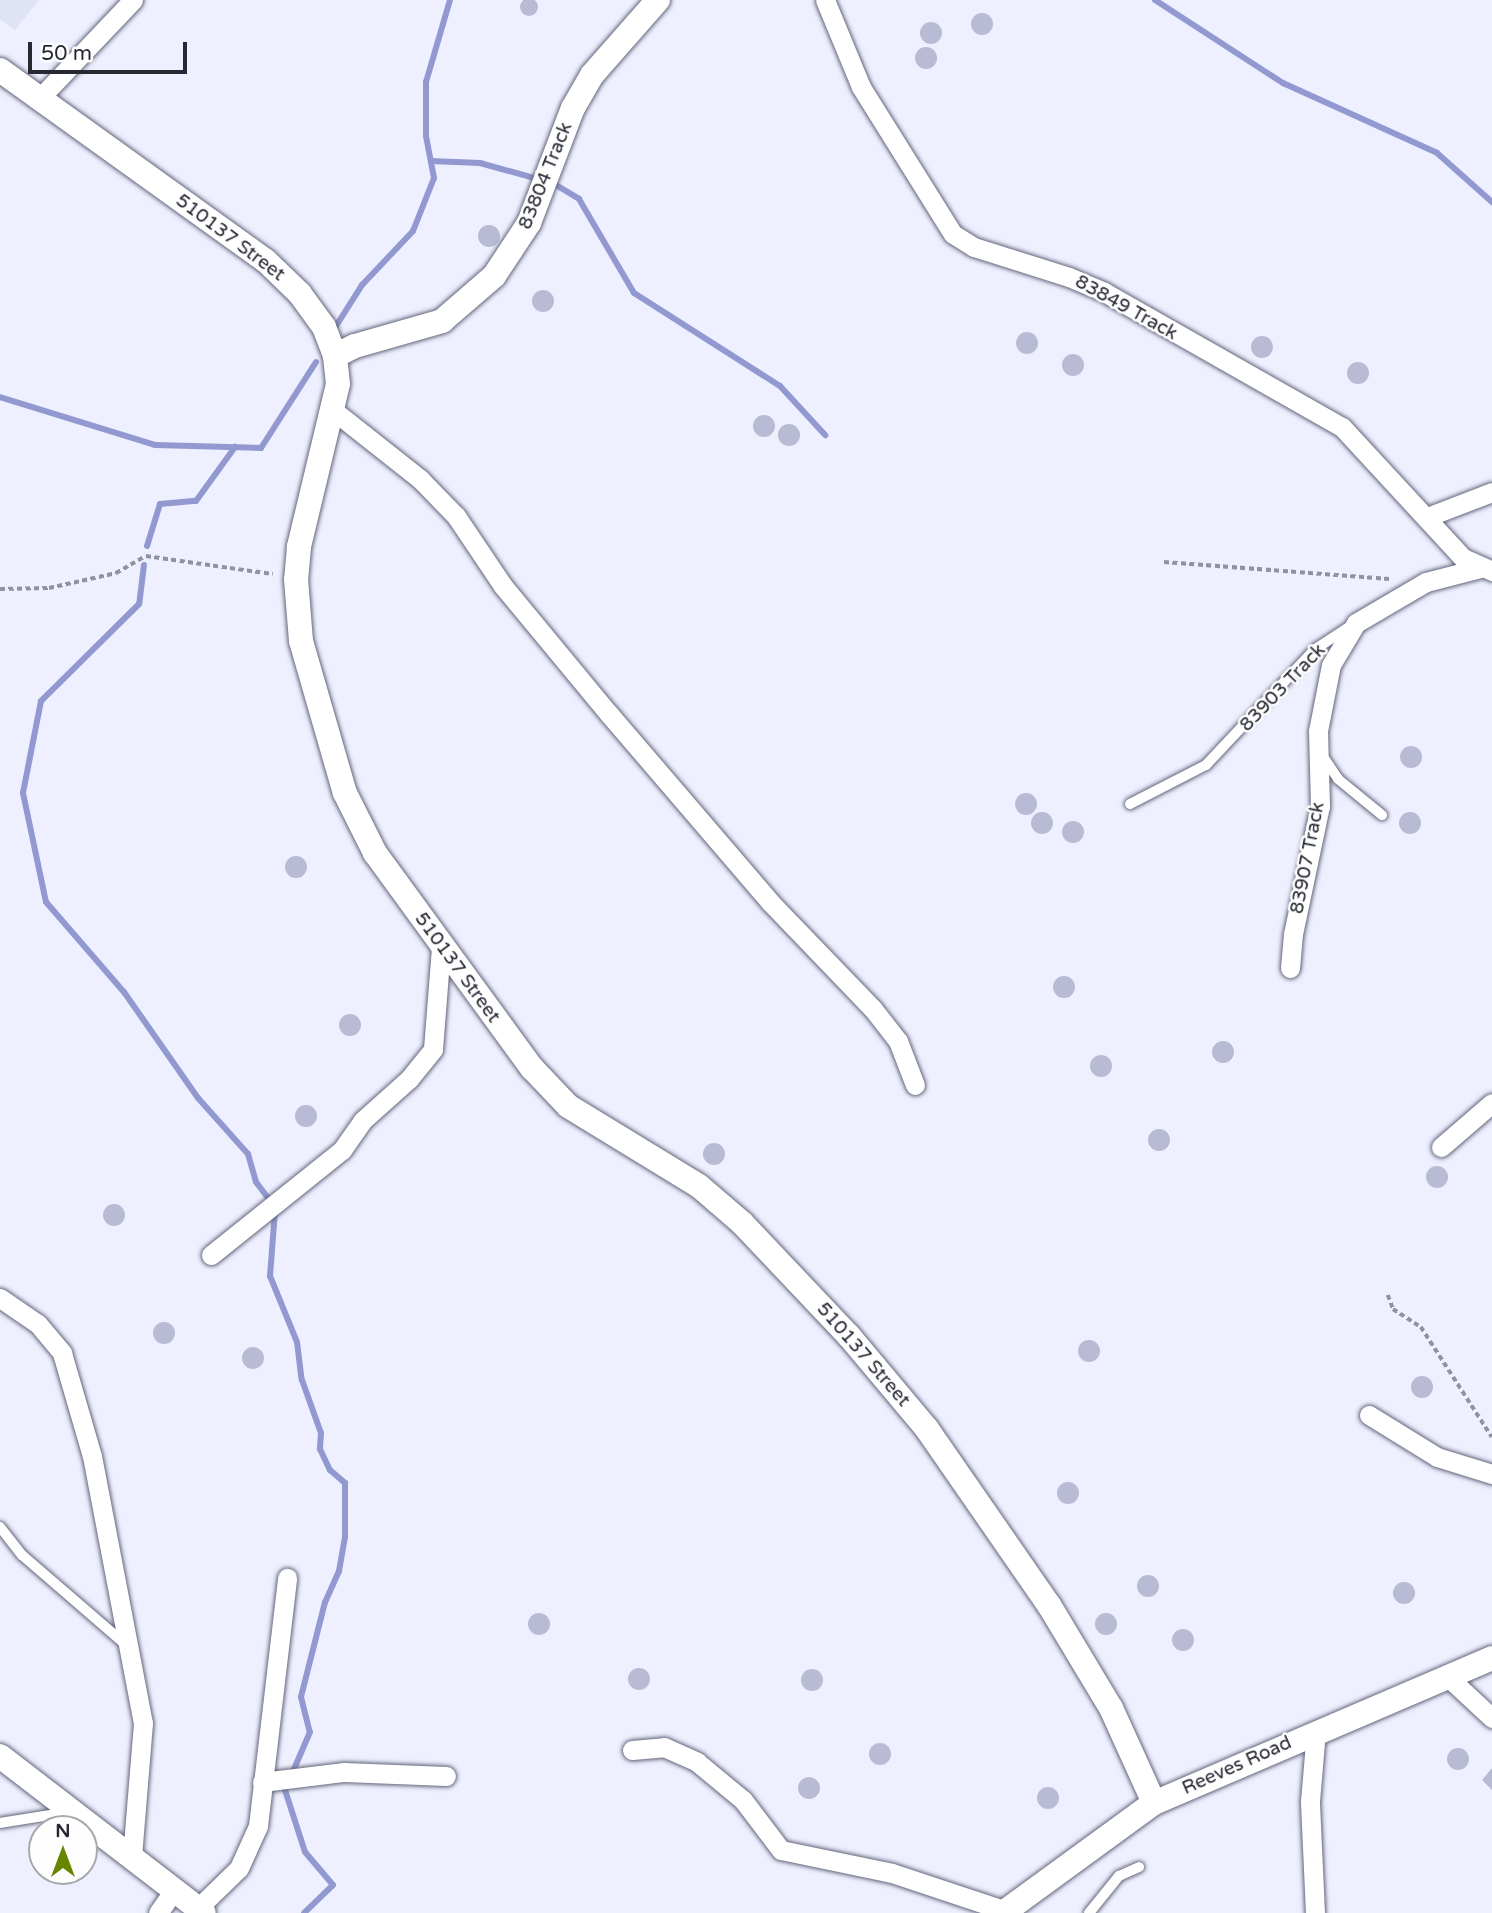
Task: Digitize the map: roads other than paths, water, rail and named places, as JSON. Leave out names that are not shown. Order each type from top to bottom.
[{"type":"street","points":[[38,100],[134,0]]},
{"type":"street","name":"83804 Track","points":[[335,356],[355,346],[442,321],[494,275],[529,223],[573,108],[592,75],[658,0]]},
{"type":"street","name":"83849 Track","points":[[825,0],[861,88],[953,234],[974,247],[1069,276],[1104,292],[1342,427],[1463,558],[1486,569]]},
{"type":"street","name":"510137 Street","points":[[0,70],[38,100],[266,261],[300,294],[324,327],[335,356],[334,411],[313,482],[296,579],[301,641],[345,793],[375,853],[441,948],[532,1068],[569,1106],[699,1186],[742,1223],[849,1336],[927,1429],[1049,1605],[1111,1708],[1154,1803]]},
{"type":"street","points":[[334,411],[420,480],[456,516],[503,586],[609,714],[770,902],[873,1009],[898,1041],[915,1085]]},
{"type":"street","points":[[1427,517],[1492,492]]},
{"type":"street","name":"83903 Track","points":[[1356,624],[1426,582],[1486,569]]},
{"type":"street","name":"83907 Track","points":[[1290,968],[1293,934],[1320,806],[1320,748],[1325,681],[1356,624]]},
{"type":"street","points":[[211,1255],[342,1150],[362,1121],[410,1079],[433,1049],[441,948]]},
{"type":"street","points":[[1441,1147],[1492,1103]]},
{"type":"street","points":[[0,1298],[38,1324],[62,1353],[95,1468],[143,1723],[132,1856]]},
{"type":"street","points":[[1368,1415],[1437,1457],[1492,1474]]},
{"type":"street","points":[[0,1756],[201,1911],[249,1851],[258,1826],[287,1578]]},
{"type":"street","name":"Reeves Road","points":[[1005,1912],[1154,1803],[1316,1731],[1492,1658]]},
{"type":"street","points":[[1449,1678],[1492,1718]]},
{"type":"street","points":[[1315,1913],[1310,1801],[1316,1731]]},
{"type":"street","points":[[632,1749],[664,1747],[697,1762],[743,1800],[781,1850],[892,1873],[1005,1912]]},
{"type":"street","points":[[262,1782],[344,1772],[446,1776]]},
{"type":"street","points":[[158,1913],[174,1890]]},
{"type":"lane","name":"83903 Track","points":[[1130,804],[1206,765],[1314,650],[1356,624]]},
{"type":"lane","name":"83907 Track","points":[[1320,748],[1339,779],[1382,815]]},
{"type":"lane","points":[[0,1527],[22,1555],[128,1647]]},
{"type":"lane","points":[[0,1823],[74,1811]]},
{"type":"lane","points":[[1089,1913],[1119,1876],[1139,1867]]},
{"type":"waterway","points":[[336,326],[362,285],[413,231],[434,178],[426,136],[426,82],[450,0]]},
{"type":"waterway","points":[[1155,0],[1283,83],[1437,153],[1492,202]]},
{"type":"waterway","points":[[431,161],[480,163],[531,177]]},
{"type":"waterway","points":[[556,185],[579,199],[634,293],[780,386],[825,435]]},
{"type":"waterway","points":[[0,397],[155,445],[261,448],[316,362]]},
{"type":"waterway","points":[[147,546],[160,504],[196,501],[235,447]]},
{"type":"waterway","points":[[144,565],[139,604],[41,701],[23,793],[46,902],[124,992],[198,1098],[248,1154],[256,1182],[271,1202]]},
{"type":"waterway","points":[[275,1211],[270,1276],[297,1342],[302,1380],[321,1433],[320,1449],[330,1470],[345,1483],[345,1537],[339,1571],[325,1602],[301,1697],[310,1732],[285,1790],[305,1852],[333,1885],[304,1913]]}]
